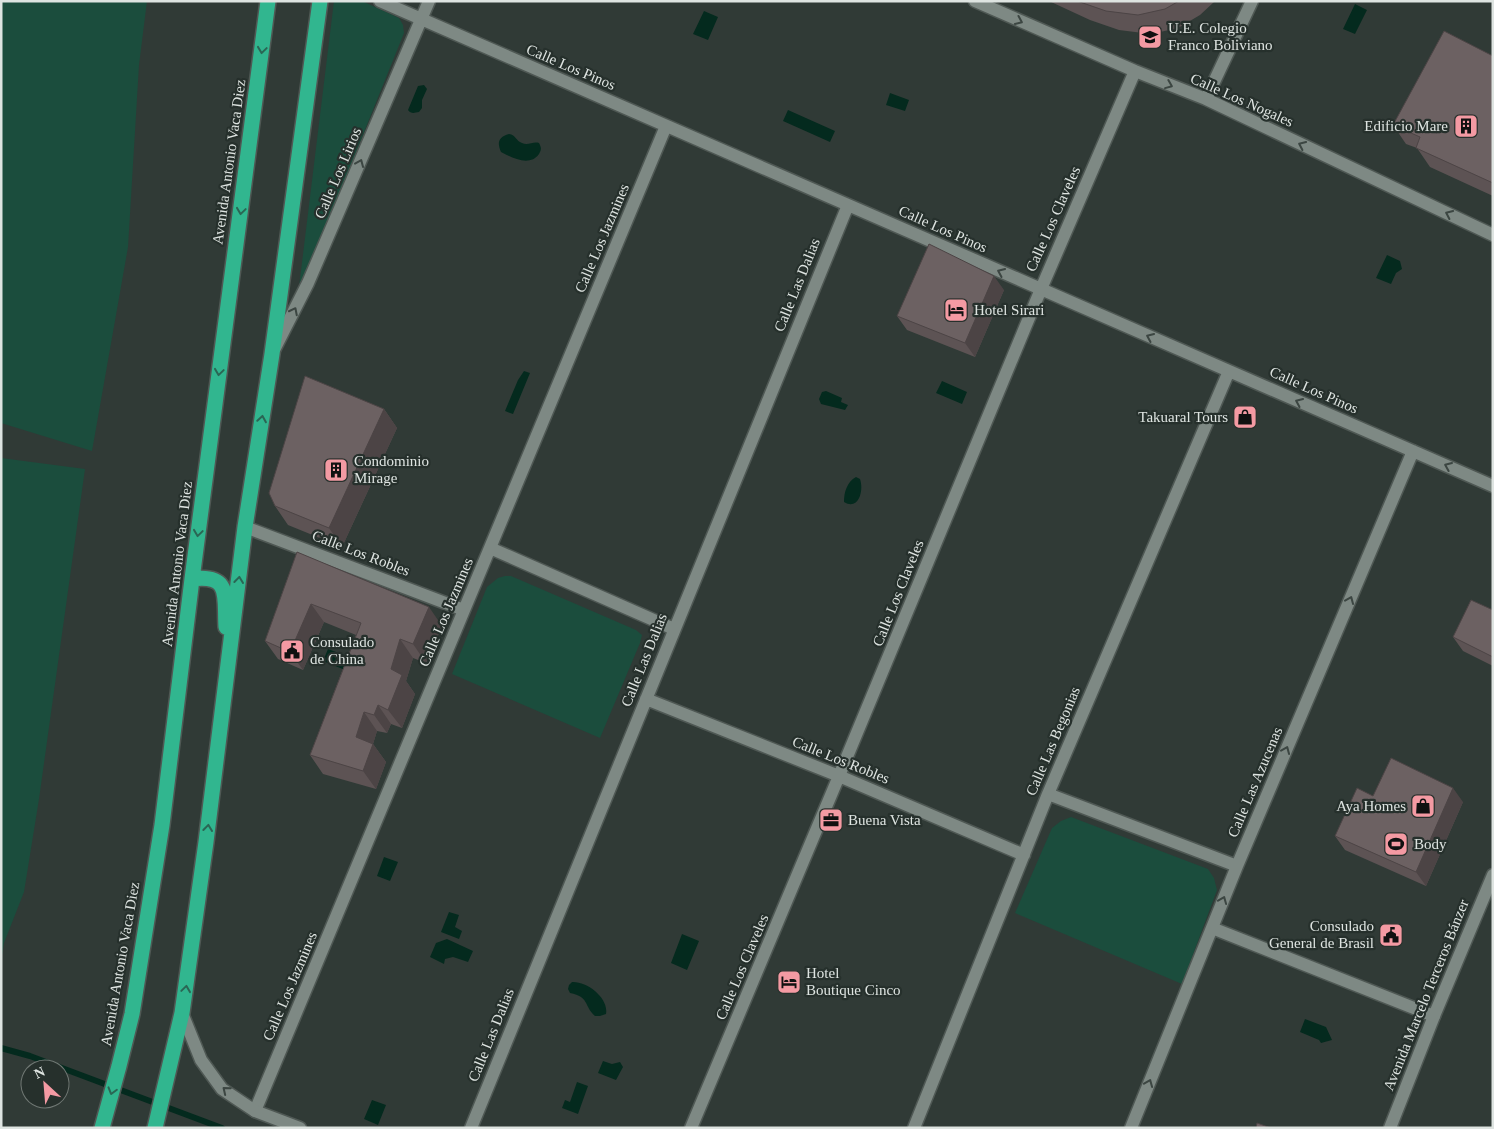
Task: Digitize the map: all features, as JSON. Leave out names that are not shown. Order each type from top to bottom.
[{"type":"highway","name":"Avenida Antonio Vaca Diez","points":[[103,1122],[120,1066],[132,1014],[162,825],[192,579],[268,1]]},
{"type":"highway","points":[[155,1128],[182,1013],[246,527],[272,354],[320,1]]},
{"type":"highway","points":[[192,579],[214,579],[220,583],[224,591],[228,671]]},
{"type":"street","name":"Calle Los Pinos","points":[[380,1],[1493,486]]},
{"type":"street","name":"Calle Los Lirios","points":[[272,354],[308,283],[429,1]]},
{"type":"street","name":"Calle Los Nogales","points":[[975,1],[1136,71],[1206,99],[1493,235]]},
{"type":"street","points":[[1206,99],[1252,1]]},
{"type":"street","name":"Calle Los Claveles","points":[[691,1128],[1040,289],[1136,71]]},
{"type":"street","name":"Calle Los Jazmines","points":[[255,1111],[666,126]]},
{"type":"street","name":"Calle Las Dalias","points":[[471,1128],[848,205]]},
{"type":"street","name":"Calle Las Begonias","points":[[914,1128],[1048,794],[1229,371]]},
{"type":"street","name":"Calle Las Azucenas","points":[[1131,1128],[1237,866],[1413,451]]},
{"type":"street","name":"Calle Los Robles","points":[[246,527],[464,610]]},
{"type":"street","points":[[490,548],[674,629]]},
{"type":"street","name":"Calle Los Robles","points":[[646,699],[839,776],[1024,855]]},
{"type":"street","points":[[1048,794],[1237,866]]},
{"type":"street","name":"Avenida Marcelo Terceros Bánzer","points":[[1390,1128],[1493,875]]},
{"type":"street","points":[[1212,928],[1434,1016]]},
{"type":"street","points":[[182,1013],[201,1060],[222,1088],[255,1111],[300,1128]]},
{"type":"shaded area","points":[[1,1],[147,1],[139,65],[128,247],[92,451],[1,423]]},
{"type":"shaded area","points":[[334,1],[362,1],[399,18],[403,25],[404,33],[304,281],[299,287]]},
{"type":"shaded area","points":[[1355,4],[1367,10],[1355,34],[1343,29]]},
{"type":"shaded area","points":[[704,11],[718,17],[708,40],[693,34]]},
{"type":"shaded area","points":[[424,85],[427,89],[422,100],[422,108],[419,112],[410,112],[408,110],[418,86]]},
{"type":"shaded area","points":[[890,93],[909,100],[905,111],[886,105]]},
{"type":"shaded area","points":[[788,110],[835,131],[830,142],[783,121]]},
{"type":"shaded area","points":[[509,134],[524,144],[539,143],[541,151],[535,158],[526,161],[515,159],[501,152],[499,141]]},
{"type":"shaded area","points":[[1387,255],[1400,261],[1402,269],[1396,273],[1391,284],[1376,278]]},
{"type":"shaded area","points":[[524,371],[530,373],[513,414],[505,411],[518,380]]},
{"type":"shaded area","points":[[942,381],[967,392],[962,404],[936,393]]},
{"type":"shaded area","points":[[826,391],[842,398],[841,402],[848,405],[845,410],[821,404],[819,399],[822,392]]},
{"type":"shaded area","points":[[1,458],[85,469],[39,799],[24,892],[4,943],[1,961]]},
{"type":"shaded area","points":[[856,477],[860,479],[861,493],[857,502],[849,504],[844,502],[845,491],[848,484]]},
{"type":"shaded area","points":[[511,576],[636,630],[642,635],[600,738],[452,674],[487,587],[498,578]]},
{"type":"shaded area","points":[[328,649],[360,661],[355,674],[323,661]]},
{"type":"shaded area","points":[[1071,817],[1208,869],[1214,878],[1217,890],[1182,984],[1015,913],[1052,828],[1061,821]]},
{"type":"shaded area","points":[[384,857],[398,862],[390,881],[377,876]]},
{"type":"shaded area","points":[[449,912],[459,915],[455,927],[462,931],[459,939],[441,932]]},
{"type":"shaded area","points":[[682,934],[699,941],[687,970],[671,963]]},
{"type":"shaded area","points":[[447,939],[473,951],[468,962],[453,957],[445,959],[444,964],[430,957],[436,943]]},
{"type":"shaded area","points":[[572,982],[584,984],[596,992],[604,1002],[606,1014],[595,1016],[584,999],[570,993],[568,989]]},
{"type":"shaded area","points":[[1305,1019],[1326,1027],[1332,1040],[1321,1043],[1319,1040],[1300,1032]]},
{"type":"shaded area","points":[[603,1061],[612,1064],[620,1062],[623,1067],[616,1080],[598,1073]]},
{"type":"shaded area","points":[[577,1082],[588,1086],[578,1114],[562,1108],[565,1100],[570,1102]]},
{"type":"shaded area","points":[[372,1100],[386,1105],[378,1125],[364,1119]]},
{"type":"building","points":[[1077,1],[1179,1],[1165,9],[1138,15],[1106,11]]},
{"type":"building","points":[[1444,31],[1493,56],[1493,183],[1416,148],[1420,137],[1393,125]]},
{"type":"building","name":"Hotel Sirari","points":[[929,244],[994,276],[965,343],[897,316]]},
{"type":"building","name":"Condominio Mirage","points":[[305,376],[384,409],[329,528],[275,506],[269,493]]},
{"type":"building","points":[[297,552],[429,607],[413,644],[400,639],[391,669],[402,675],[388,710],[378,705],[374,715],[364,712],[356,737],[373,744],[363,771],[310,755],[361,623],[311,604],[290,652],[265,641]]},
{"type":"building","points":[[1471,600],[1493,610],[1493,657],[1453,637]]},
{"type":"building","points":[[1391,758],[1453,788],[1416,872],[1335,836],[1357,788],[1373,796]]},
{"type":"building","points":[[1257,1123],[1271,1128],[1256,1128]]},
{"type":"waterway","points":[[1,1048],[30,1056],[222,1128]]},
{"type":"place","name":"U.E. Colegio Franco Boliviano","points":[[1150,37]]},
{"type":"place","name":"Edificio Mare","points":[[1466,126]]},
{"type":"place","name":"Hotel Sirari","points":[[956,310]]},
{"type":"place","name":"Takuaral Tours","points":[[1245,417]]},
{"type":"place","name":"Condominio Mirage","points":[[336,470]]},
{"type":"place","name":"Consulado de China","points":[[292,651]]},
{"type":"place","name":"Aya Homes","points":[[1423,806]]},
{"type":"place","name":"Buena Vista","points":[[831,820]]},
{"type":"place","name":"Body","points":[[1396,844]]},
{"type":"place","name":"Consulado General de Brasil","points":[[1391,935]]},
{"type":"place","name":"Hotel Boutique Cinco","points":[[789,982]]}]
